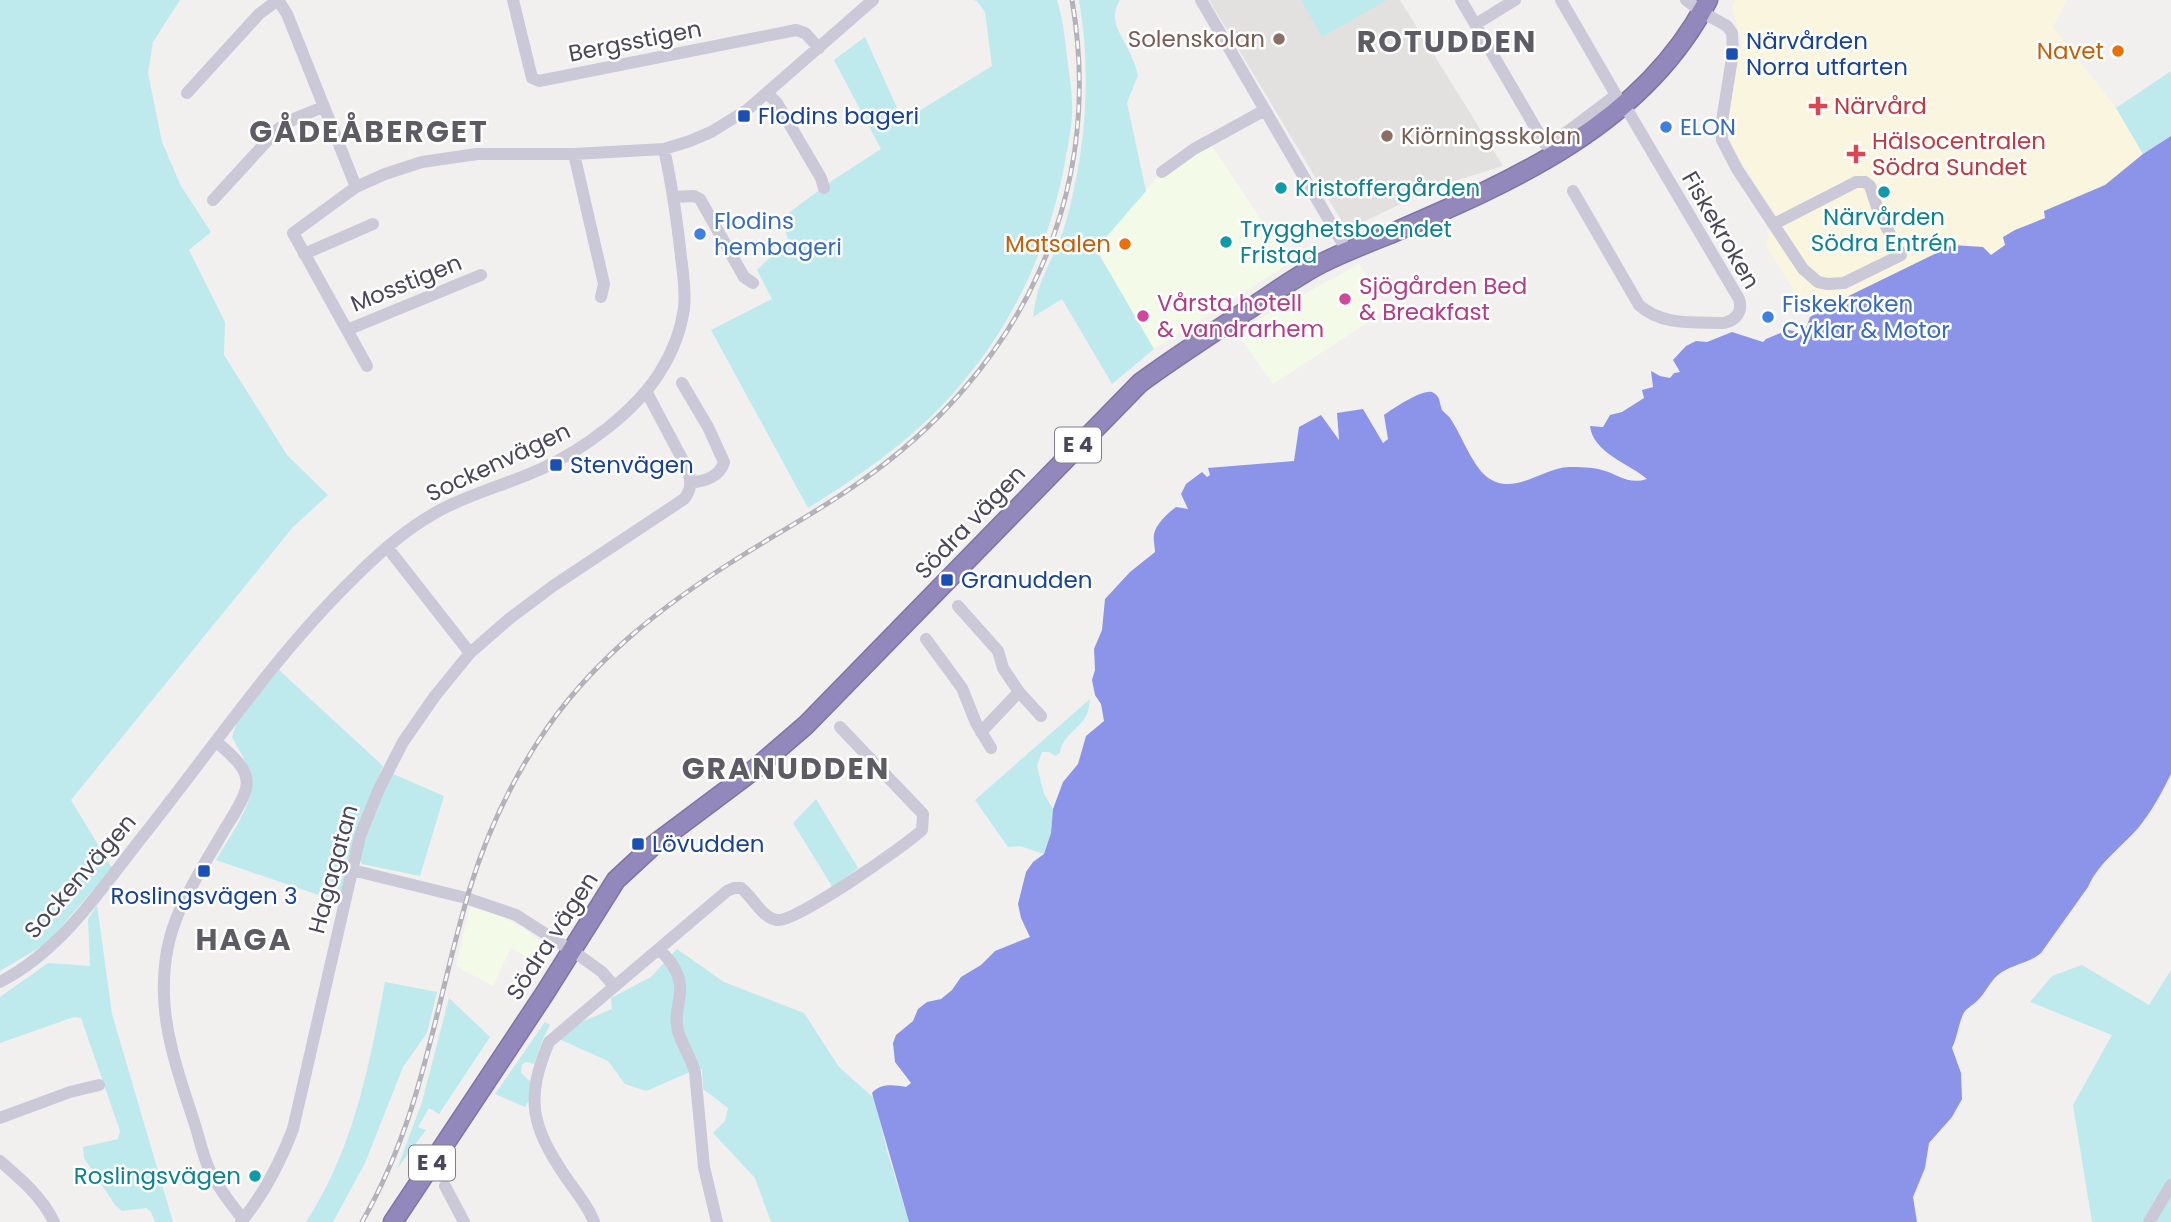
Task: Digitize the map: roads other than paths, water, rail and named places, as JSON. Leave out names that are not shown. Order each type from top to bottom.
[{"type":"highway","name":"Södra vägen","points":[[393,1222],[616,880],[654,844],[755,769],[806,725],[1140,383],[1303,274],[1347,251],[1482,193],[1574,144],[1620,101],[1653,78],[1682,43],[1705,6]]},
{"type":"street","points":[[187,93],[260,14],[278,0],[287,14],[356,187],[408,166],[447,157],[477,154],[574,155],[664,149],[710,132],[747,110],[873,0]]},
{"type":"street","name":"Bergsstigen","points":[[513,0],[532,78],[539,81],[796,30],[805,33],[819,48]]},
{"type":"street","points":[[1201,0],[1347,251]]},
{"type":"street","points":[[1461,0],[1545,144],[1620,101],[1561,0]]},
{"type":"street","points":[[1476,24],[1515,0]]},
{"type":"street","points":[[1686,0],[1705,6],[1732,33],[1732,52],[1721,127],[1722,140],[1737,169],[1802,269],[1818,282],[1844,283],[1902,255],[1879,212],[1870,186],[1865,182],[1856,182],[1774,224]]},
{"type":"street","points":[[766,93],[776,103],[821,178],[824,188]]},
{"type":"street","name":"Fiskekroken","points":[[1573,191],[1639,305],[1647,312],[1668,321],[1724,323],[1736,317],[1741,307],[1739,299],[1620,101]]},
{"type":"street","points":[[214,200],[278,129],[323,107]]},
{"type":"street","points":[[1162,172],[1194,149],[1265,110]]},
{"type":"street","name":"Sockenvägen","points":[[0,982],[27,967],[62,937],[217,742],[290,645],[357,574],[387,547],[433,514],[458,501],[540,470],[584,445],[615,421],[646,391],[667,361],[676,339],[684,305],[674,197],[664,149]]},
{"type":"street","points":[[574,155],[604,284],[601,297]]},
{"type":"street","name":"Mosstigen","points":[[356,187],[293,233],[367,366]]},
{"type":"street","points":[[674,197],[694,196],[700,199],[744,277],[753,283]]},
{"type":"street","points":[[304,254],[373,224]]},
{"type":"street","name":"Mosstigen","points":[[347,330],[481,275]]},
{"type":"street","name":"Hagagatan","points":[[242,1220],[268,1184],[284,1154],[293,1129],[360,836],[397,754],[417,720],[470,653],[545,591],[684,499],[691,482],[700,482],[717,474],[722,468],[724,461],[708,427],[682,383]]},
{"type":"street","points":[[646,391],[688,470],[691,482]]},
{"type":"street","points":[[387,547],[470,653]]},
{"type":"street","points":[[958,606],[998,651],[1003,668],[1018,692],[1041,716]]},
{"type":"street","points":[[926,639],[962,688],[991,748]]},
{"type":"street","points":[[981,732],[1018,692]]},
{"type":"street","points":[[594,1222],[544,1142],[538,1127],[534,1088],[549,1042],[727,891],[741,888],[773,920],[789,919],[922,830],[923,814],[841,727]]},
{"type":"street","points":[[217,742],[241,765],[246,776],[246,789],[179,912],[171,934],[165,967],[164,995],[172,1045],[208,1167],[222,1193],[242,1220]]},
{"type":"street","points":[[352,870],[501,909],[536,927],[571,950],[602,972],[614,986]]},
{"type":"street","points":[[659,949],[670,959],[679,979],[676,1019],[678,1032],[695,1072],[704,1167],[716,1222]]},
{"type":"street","points":[[0,1118],[70,1092],[99,1085]]},
{"type":"street","points":[[0,1161],[28,1184],[54,1222]]},
{"type":"street","points":[[2149,1222],[2171,1185]]},
{"type":"street","points":[[444,1186],[464,1222]]},
{"type":"water","points":[[2171,136],[2171,774],[2144,821],[2098,870],[2041,953],[1998,975],[1963,1014],[1952,1048],[1961,1073],[1962,1099],[1952,1117],[1929,1143],[1925,1168],[1913,1197],[1917,1222],[909,1222],[872,1093],[884,1086],[906,1087],[911,1083],[895,1062],[893,1043],[896,1035],[913,1021],[918,1009],[927,1002],[941,999],[961,977],[981,965],[995,951],[1030,937],[1018,904],[1026,872],[1033,862],[1044,854],[1051,833],[1053,809],[1063,782],[1078,764],[1086,736],[1104,721],[1092,680],[1095,670],[1094,649],[1102,630],[1105,599],[1130,572],[1155,552],[1154,534],[1163,519],[1176,507],[1188,509],[1181,494],[1186,484],[1202,472],[1207,477],[1210,475],[1208,468],[1294,461],[1299,427],[1321,415],[1339,440],[1337,413],[1363,409],[1383,443],[1388,439],[1384,415],[1407,400],[1427,392],[1437,396],[1442,410],[1450,418],[1482,472],[1497,482],[1518,483],[1569,467],[1598,469],[1629,480],[1647,479],[1605,451],[1598,444],[1590,426],[1603,427],[1610,415],[1622,412],[1644,398],[1642,390],[1653,387],[1651,371],[1670,378],[1674,373],[1680,372],[1673,360],[1686,346],[1696,341],[1707,342],[1732,332],[1763,342],[1788,330],[1800,332],[1807,326],[1810,317],[1824,308],[1953,245],[1983,247],[1991,255],[2005,245],[2003,237],[2045,218],[2044,211],[2105,185],[2143,154]]},
{"type":"railway","points":[[362,1222],[400,1141],[414,1099],[458,931],[483,849],[518,775],[559,711],[605,660],[657,614],[714,574],[843,494],[914,439],[964,389],[1005,334],[1038,274],[1062,210],[1076,143],[1079,73],[1072,0]]},
{"type":"place","name":"Solenskolan","points":[[1279,39]]},
{"type":"place","name":"Navet","points":[[2118,51]]},
{"type":"place","name":"Närvården Norra utfarten","points":[[1732,54]]},
{"type":"place","name":"Närvård","points":[[1818,106]]},
{"type":"place","name":"Flodins bageri","points":[[744,116]]},
{"type":"place","name":"ELON","points":[[1666,127]]},
{"type":"place","name":"Kiörningsskolan","points":[[1387,136]]},
{"type":"place","name":"Hälsocentralen Södra Sundet","points":[[1856,154]]},
{"type":"place","name":"Kristoffergården","points":[[1281,188]]},
{"type":"place","name":"Närvården Södra Entrén","points":[[1884,192]]},
{"type":"place","name":"Flodins hembageri","points":[[700,234]]},
{"type":"place","name":"Trygghetsboendet Fristad","points":[[1226,242]]},
{"type":"place","name":"Matsalen","points":[[1125,244]]},
{"type":"place","name":"Sjögården Bed & Breakfast","points":[[1345,299]]},
{"type":"place","name":"Vårsta hotell & vandrarhem","points":[[1143,316]]},
{"type":"place","name":"Fiskekroken Cyklar & Motor","points":[[1768,317]]},
{"type":"place","name":"Stenvägen","points":[[556,465]]},
{"type":"place","name":"Granudden","points":[[947,580]]},
{"type":"place","name":"Lövudden","points":[[638,844]]},
{"type":"place","name":"Roslingsvägen 3","points":[[204,871]]},
{"type":"place","name":"Roslingsvägen","points":[[255,1176]]},
{"type":"district","name":"ROTUDDEN","points":[[1447,42]]},
{"type":"district","name":"GÅDEÅBERGET","points":[[369,132]]},
{"type":"district","name":"GRANUDDEN","points":[[786,769]]},
{"type":"district","name":"HAGA","points":[[244,940]]}]
